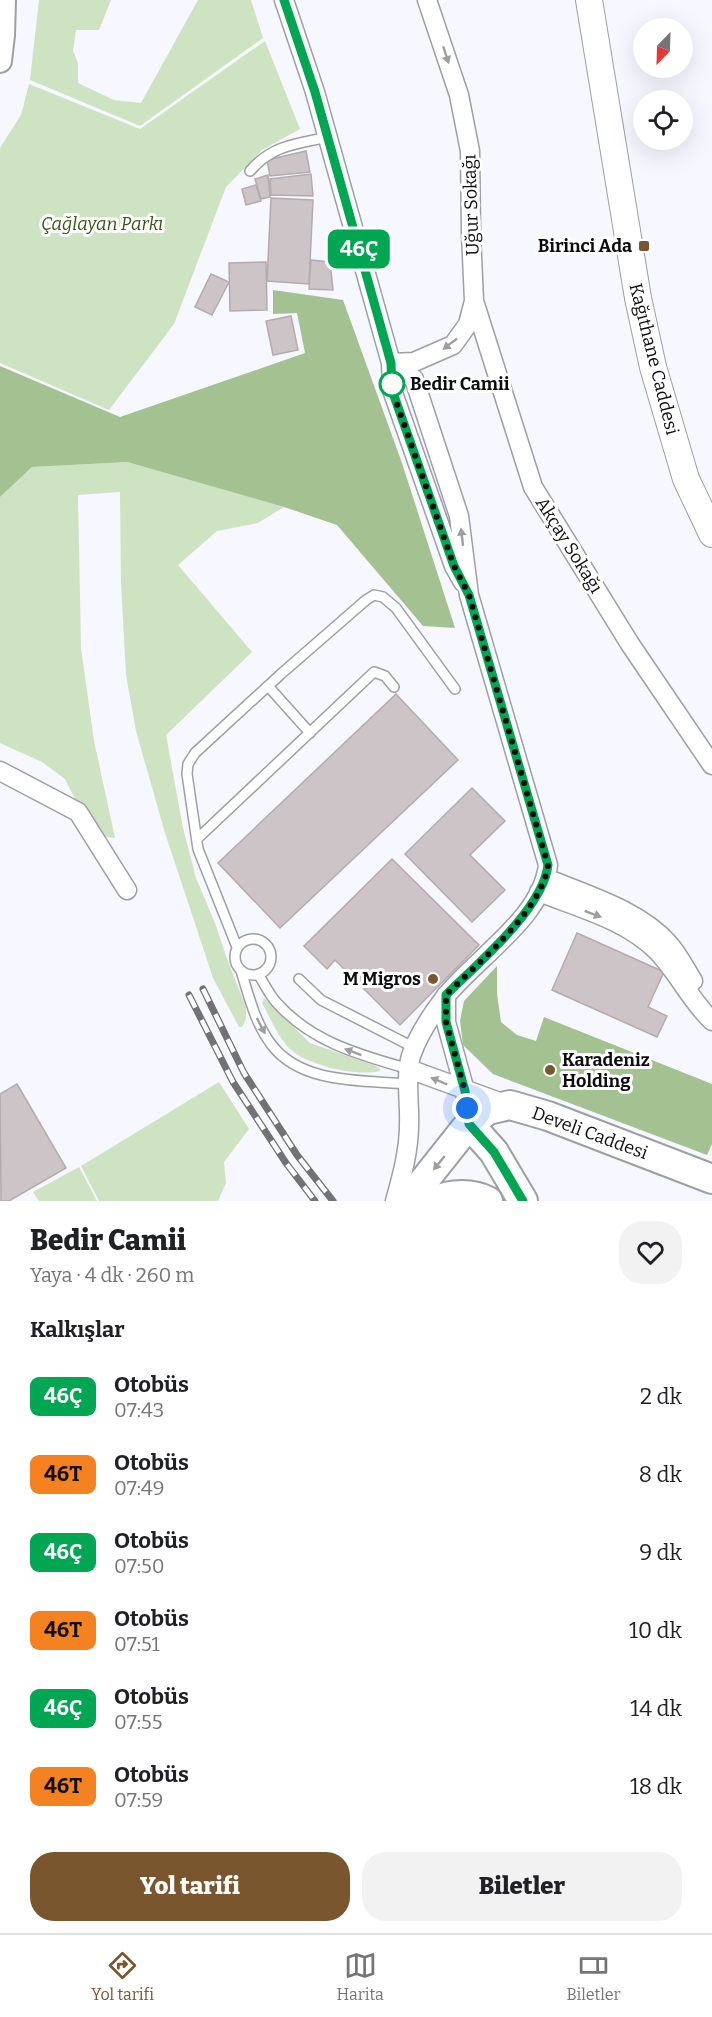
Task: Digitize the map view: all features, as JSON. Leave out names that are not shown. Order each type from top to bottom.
[{"type":"main road","name":"Kağıthane Caddesi","points":[[589,0],[636,287],[653,367],[686,479],[712,534]]},
{"type":"main road","name":"Develi Caddesi","points":[[469,1124],[488,1110],[510,1106],[548,1116],[712,1179]]},
{"type":"main road","points":[[408,1201],[469,1124],[494,1152],[523,1201]]},
{"type":"main road","points":[[435,1201],[452,1195],[461,1195],[488,1201]]},
{"type":"street","points":[[0,61],[4,0]]},
{"type":"street","points":[[284,0],[312,82],[391,363],[392,390],[454,566],[469,595],[548,865],[543,885],[519,921],[446,995],[432,1015],[415,1048],[409,1076],[407,1152],[395,1201]]},
{"type":"street","name":"Uğur Sokağı","points":[[391,363],[414,362],[453,345],[468,324],[474,301],[470,151],[459,95],[427,0]]},
{"type":"street","name":"Akçay Sokağı","points":[[474,301],[533,487],[630,644],[712,765]]},
{"type":"street","points":[[0,771],[78,812],[127,890]]},
{"type":"street","points":[[543,885],[635,916],[654,929],[675,951],[712,1007]]},
{"type":"street","points":[[543,885],[615,922],[647,942],[659,953],[692,999],[712,1021]]},
{"type":"street","points":[[446,995],[446,1022],[465,1091],[469,1124]]},
{"type":"street","points":[[409,1076],[510,1106]]},
{"type":"lane","points":[[250,171],[262,158],[278,149],[328,137]]},
{"type":"lane","points":[[237,947],[198,849],[187,774],[188,764],[195,753],[268,686],[374,595],[383,597],[396,608],[455,689]]},
{"type":"lane","points":[[197,839],[374,672],[386,676],[393,687]]},
{"type":"lane","points":[[268,686],[310,733]]},
{"type":"lane","points":[[241,971],[249,975],[258,974],[266,969],[270,964],[268,947],[258,940],[241,942],[234,958],[241,971],[258,1023],[272,1046],[292,1064],[321,1075],[409,1076]]},
{"type":"lane","points":[[258,974],[275,1001],[300,1025],[322,1040],[409,1076]]},
{"type":"lane","points":[[299,979],[321,1000],[415,1048]]},
{"type":"green space","points":[[39,0],[111,0],[99,30],[76,30],[73,51],[78,63],[78,83],[114,100],[141,103],[198,0],[251,0],[263,38],[140,126],[30,80]]},
{"type":"green space","name":"Çağlayan Parkı","points":[[265,41],[300,129],[262,150],[226,187],[174,324],[109,410],[0,363],[0,148],[21,115],[29,84],[140,129]]},
{"type":"green space","points":[[273,290],[343,300],[402,463],[455,628],[423,626],[337,525],[284,507],[127,462],[32,467],[0,497],[0,366],[120,417],[305,353],[297,313],[273,314]]},
{"type":"green space","points":[[127,462],[284,507],[258,523],[217,531],[178,565],[252,652],[166,735],[183,828],[196,878],[246,1007],[246,1019],[242,1027],[239,1027],[213,978],[165,833],[136,731],[126,675],[121,583],[120,492],[78,495],[81,648],[94,741],[115,838],[105,837],[76,801],[65,779],[42,762],[0,743],[0,497],[32,467]]},
{"type":"green space","points":[[497,966],[497,994],[501,1022],[517,1035],[536,1041],[544,1017],[712,1084],[712,1144],[707,1155],[493,1074],[463,1045],[460,1021],[464,1001]]},
{"type":"green space","points":[[264,998],[310,1043],[376,1066],[380,1071],[358,1072],[331,1068],[296,1053],[288,1047],[277,1031],[262,1003]]},
{"type":"green space","points":[[219,1082],[249,1129],[224,1162],[226,1183],[218,1201],[99,1201],[81,1166]]},
{"type":"green space","points":[[79,1167],[97,1201],[39,1201],[33,1192]]},
{"type":"building","points":[[306,151],[310,172],[270,176],[267,160]]},
{"type":"building","points":[[311,174],[313,196],[271,195],[270,179]]},
{"type":"building","points":[[268,175],[270,197],[261,199],[255,179]]},
{"type":"building","points":[[256,185],[261,201],[246,205],[242,189]]},
{"type":"building","points":[[271,198],[313,200],[309,284],[267,281]]},
{"type":"building","points":[[311,260],[330,262],[333,290],[309,289]]},
{"type":"building","points":[[266,262],[267,310],[230,311],[229,263]]},
{"type":"building","points":[[211,274],[229,282],[212,315],[195,307]]},
{"type":"building","points":[[291,316],[298,350],[273,355],[266,321]]},
{"type":"building","points":[[396,694],[458,760],[280,928],[218,863]]},
{"type":"building","points":[[472,788],[505,821],[470,855],[505,890],[472,922],[405,854]]},
{"type":"building","points":[[392,859],[479,945],[400,1025],[335,960],[327,969],[304,946]]},
{"type":"building","points":[[577,933],[664,972],[648,1007],[667,1016],[657,1037],[552,990]]},
{"type":"building","points":[[17,1084],[66,1168],[9,1201],[1,1201],[0,1094]]},
{"type":"railway","points":[[203,989],[244,1073],[297,1155],[333,1201]]},
{"type":"railway","points":[[189,995],[233,1082],[286,1163],[315,1201]]},
{"type":"bus line","name":"46Ç","points":[[284,0],[315,92],[391,363],[392,390],[454,566],[469,595],[548,865],[546,878],[530,908],[446,995],[446,1022],[465,1091],[469,1124],[494,1152],[523,1201]]},
{"type":"place","name":"Birinci Ada","points":[[644,246]]},
{"type":"place","name":"Bedir Camii","points":[[392,384]]},
{"type":"place","name":"M Migros","points":[[433,979]]},
{"type":"place","name":"Karadeniz Holding","points":[[550,1070]]},
{"type":"route","points":[[392,384],[392,390],[454,566],[469,595],[548,865],[546,878],[530,908],[446,995],[446,1022],[465,1091],[467,1108]]}]
